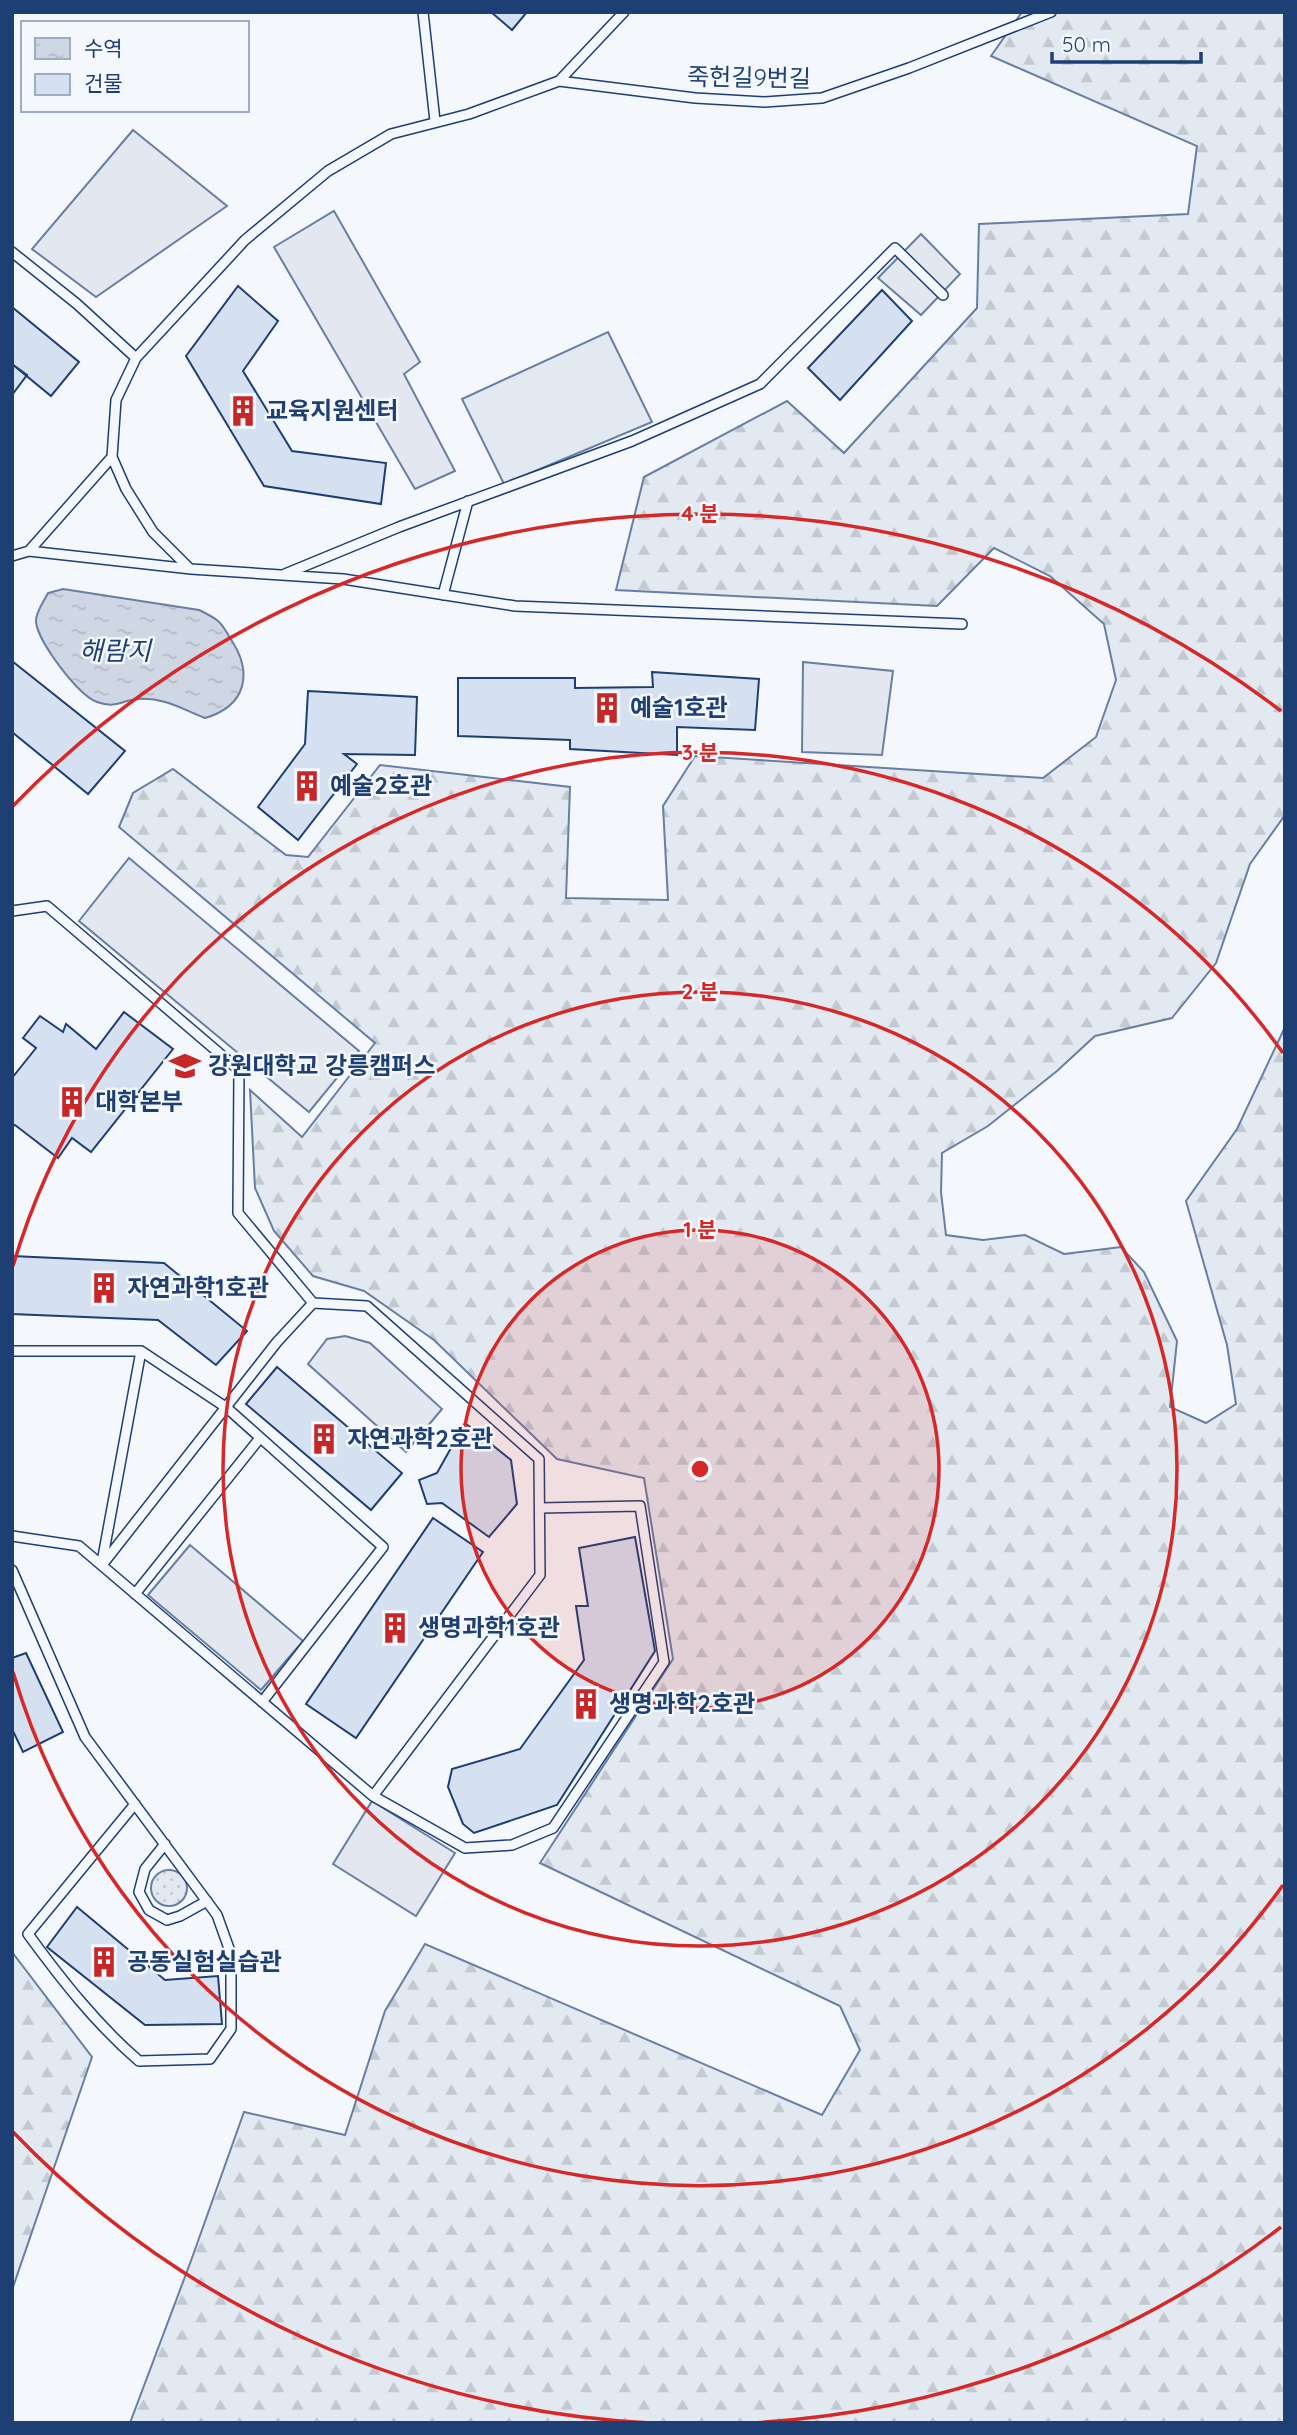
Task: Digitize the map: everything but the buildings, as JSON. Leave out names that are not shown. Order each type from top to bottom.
[{"type":"lane","points":[[422,12],[435,121]]},
{"type":"lane","points":[[191,569],[153,532],[126,489],[112,457],[116,400],[136,358],[245,240],[328,171],[391,134],[468,114],[559,81],[624,12]]},
{"type":"lane","name":"죽헌길9번길","points":[[559,81],[695,99],[765,102],[822,98],[909,68],[1051,12]]},
{"type":"lane","points":[[283,575],[468,501],[632,441],[760,384],[895,248],[943,295]]},
{"type":"lane","points":[[12,252],[77,304],[136,358]]},
{"type":"lane","points":[[29,551],[112,457]]},
{"type":"lane","points":[[443,595],[468,501]]},
{"type":"lane","points":[[12,556],[29,551],[191,569],[343,579],[515,606],[962,624]]},
{"type":"lane","points":[[12,911],[47,906],[239,1070],[238,1213],[313,1303],[367,1306],[539,1459],[540,1575],[373,1796]]},
{"type":"lane","points":[[102,1565],[277,1342],[313,1303]]},
{"type":"lane","points":[[12,1351],[141,1351],[227,1408],[383,1546],[262,1702]]},
{"type":"lane","points":[[102,1565],[141,1351]]},
{"type":"lane","points":[[135,1594],[260,1438]]},
{"type":"lane","points":[[12,1536],[79,1546],[373,1796],[465,1848],[512,1845],[553,1828],[664,1661],[640,1506],[540,1508]]},
{"type":"lane","points":[[12,1570],[85,1737],[165,1844],[217,1915],[231,1954],[232,2029],[210,2059],[139,2061],[111,2037],[28,1934],[135,1804]]},
{"type":"lane","points":[[165,1844],[145,1869],[139,1892],[149,1910],[167,1920],[207,1901]]},
{"type":"green space","points":[[1022,12],[1285,12],[1285,815],[1250,864],[1216,963],[1172,1018],[1095,1036],[1057,1071],[988,1126],[942,1153],[941,1192],[946,1235],[983,1240],[1025,1235],[1064,1254],[1121,1247],[1144,1272],[1177,1341],[1170,1407],[1206,1423],[1236,1404],[1227,1345],[1186,1201],[1237,1129],[1285,1027],[1285,2423],[130,2423],[244,2112],[345,2135],[385,2011],[425,1944],[822,2115],[860,2050],[840,2006],[540,1863],[673,1659],[644,1478],[557,1459],[434,1340],[364,1291],[313,1276],[274,1231],[255,1188],[250,1090],[302,1137],[375,1043],[119,827],[133,793],[173,769],[286,855],[308,857],[380,765],[570,787],[566,898],[668,900],[663,806],[695,756],[1043,778],[1096,737],[1116,680],[1104,624],[1050,576],[994,548],[937,606],[616,590],[644,477],[787,401],[844,453],[977,308],[979,224],[1188,214],[1197,146],[991,56]]},
{"type":"green space","points":[[608,332],[652,422],[504,484],[462,399]]},
{"type":"green space","points":[[169,1870],[182,1875],[187,1888],[182,1901],[169,1906],[156,1901],[151,1888],[156,1875]]},
{"type":"green space","points":[[12,1952],[92,2057],[12,2290]]},
{"type":"shaded area","points":[[133,130],[227,206],[96,297],[32,249]]},
{"type":"shaded area","points":[[334,211],[420,362],[404,374],[455,471],[415,489],[274,247]]},
{"type":"shaded area","points":[[921,234],[960,274],[921,315],[878,278]]},
{"type":"shaded area","points":[[803,662],[893,671],[882,755],[802,752]]},
{"type":"shaded area","points":[[129,858],[359,1051],[309,1112],[79,921]]},
{"type":"shaded area","points":[[345,1336],[370,1343],[442,1409],[406,1452],[308,1364],[327,1339]]},
{"type":"shaded area","points":[[190,1545],[303,1641],[261,1690],[148,1595]]},
{"type":"shaded area","points":[[372,1801],[455,1853],[416,1916],[333,1864]]},
{"type":"water","name":"해람지","points":[[63,589],[199,610],[213,618],[225,629],[242,664],[242,687],[237,697],[219,713],[205,718],[173,704],[156,700],[138,699],[110,705],[97,702],[70,679],[38,631],[36,618],[48,593]]},
{"type":"place","name":"교육지원센터","points":[[243,411]]},
{"type":"place","name":"예술1호관","points":[[607,708]]},
{"type":"place","name":"예술2호관","points":[[307,786]]},
{"type":"place","name":"강원대학교 강릉캠퍼스","points":[[185,1066]]},
{"type":"place","name":"대학본부","points":[[72,1102]]},
{"type":"place","name":"자연과학1호관","points":[[104,1288]]},
{"type":"place","name":"자연과학2호관","points":[[324,1439]]},
{"type":"place","name":"생명과학1호관","points":[[395,1628]]},
{"type":"place","name":"생명과학2호관","points":[[586,1704]]},
{"type":"place","name":"공동실험실습관","points":[[104,1962]]}]
